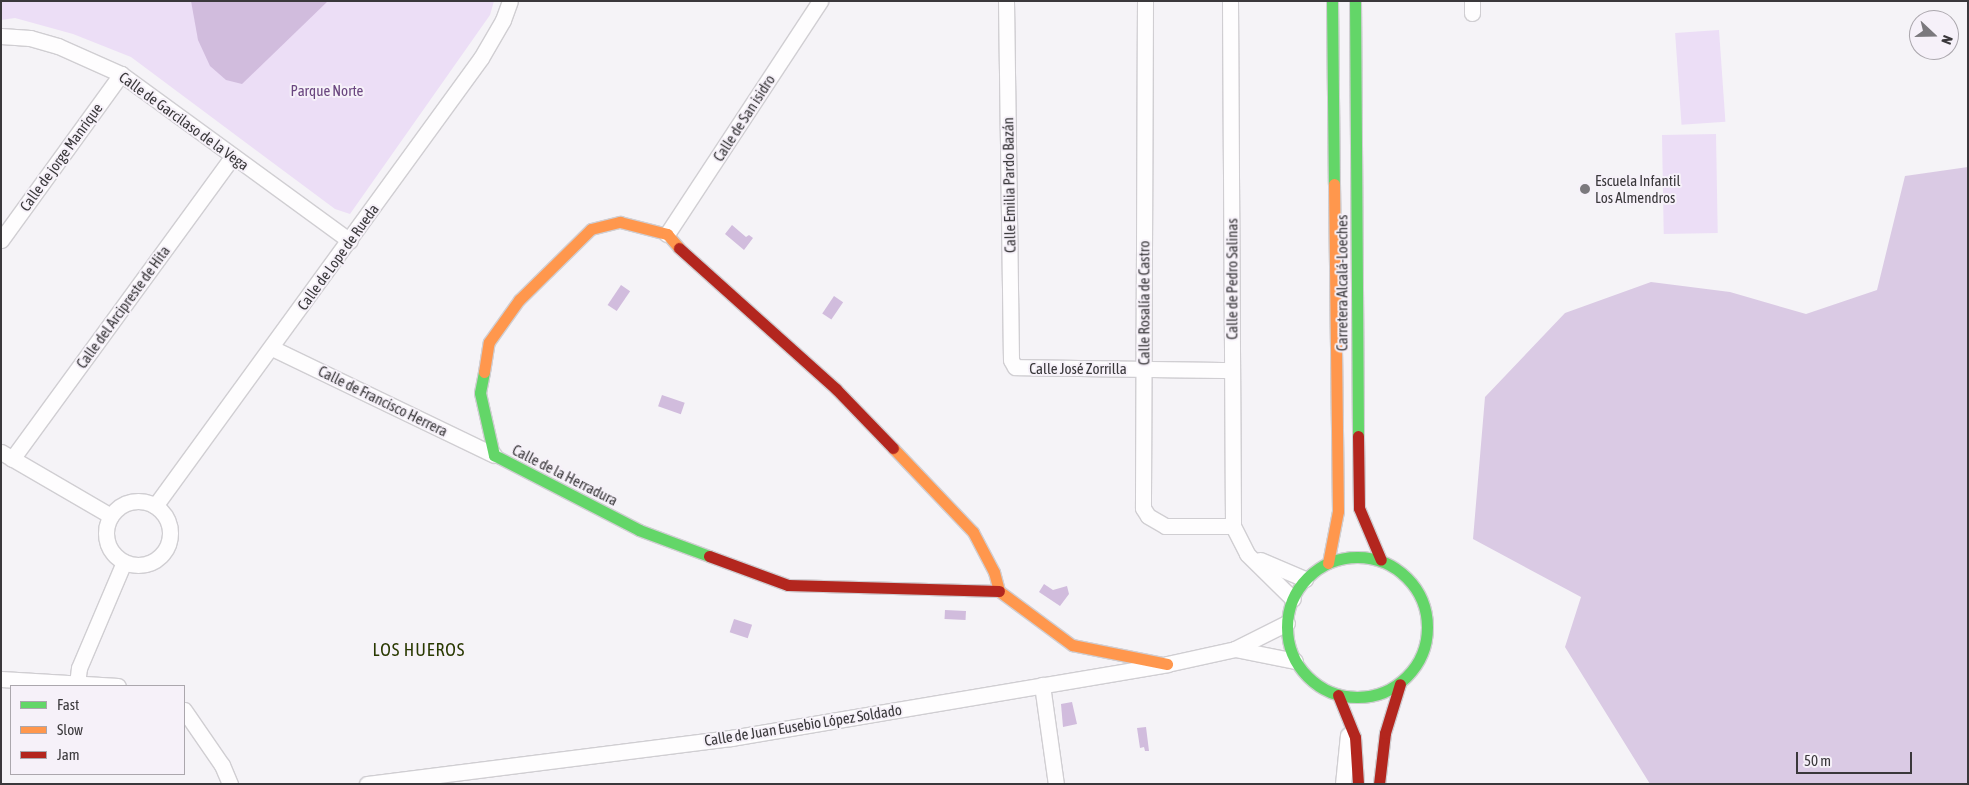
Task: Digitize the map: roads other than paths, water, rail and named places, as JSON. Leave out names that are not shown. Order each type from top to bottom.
[{"type":"main road","name":"Carretera Alcalá-Loeches","points":[[1328,563],[1338,510],[1332,1]]},
{"type":"main road","name":"Carretera Alcalá-Loeches","points":[[1355,1],[1359,508],[1381,560]]},
{"type":"main road","name":"Calle de la Herradura","points":[[668,234],[620,222],[591,229],[519,300],[489,342],[480,393],[494,455],[639,530],[788,585],[999,592]]},
{"type":"main road","points":[[668,234],[685,255],[836,389],[973,532],[994,572],[999,592],[1072,645],[1167,664]]},
{"type":"main road","points":[[1379,784],[1385,733],[1400,684],[1423,654],[1427,616],[1422,598],[1412,582],[1398,569],[1381,560],[1364,556],[1328,563],[1305,580],[1293,599],[1287,623],[1288,640],[1295,661],[1317,684],[1338,695],[1370,697],[1400,684]]},
{"type":"main road","points":[[1338,695],[1355,738],[1358,784]]},
{"type":"street","name":"Calle de Lope de Rueda","points":[[155,506],[350,241],[481,58],[503,20],[510,1]]},
{"type":"street","name":"Calle de San isidro","points":[[668,234],[820,1]]},
{"type":"street","name":"Calle Emilia Pardo Bazán","points":[[1006,1],[1011,360],[1015,367]]},
{"type":"street","name":"Calle Rosalía de Castro","points":[[1145,1],[1144,508],[1148,516],[1165,526],[1233,526]]},
{"type":"street","name":"Calle de Pedro Salinas","points":[[1230,1],[1233,526],[1247,554],[1293,599]]},
{"type":"street","name":"Calle de Garcilaso de la Vega","points":[[1,36],[30,38],[58,46],[121,74],[350,241]]},
{"type":"street","name":"Calle de jorge Manrique","points":[[1,240],[121,74]]},
{"type":"street","name":"Calle del Arcipreste de Hita","points":[[7,456],[233,156]]},
{"type":"street","name":"Calle de Francisco Herrera","points":[[272,348],[494,455]]},
{"type":"street","name":"Calle José Zorrilla","points":[[1015,367],[1232,370]]},
{"type":"street","points":[[7,456],[111,516]]},
{"type":"street","points":[[137,501],[155,506],[169,523],[167,547],[156,560],[145,564],[124,562],[112,551],[107,540],[111,516],[125,504],[137,501]]},
{"type":"street","points":[[1247,554],[1305,580]]},
{"type":"street","points":[[77,684],[79,668],[124,562]]},
{"type":"street","name":"Calle de Juan Eusebio López Soldado","points":[[367,784],[731,738],[1167,664],[1235,649],[1287,623]]},
{"type":"street","name":"Calle de Juan Eusebio López Soldado","points":[[1235,649],[1295,661]]},
{"type":"street","points":[[1,679],[98,685]]},
{"type":"street","points":[[1042,685],[1054,783]]},
{"type":"street","points":[[185,711],[222,765],[230,784]]},
{"type":"street","points":[[1343,784],[1349,721]]},
{"type":"place","name":"Escuela Infantil Los Almendros","points":[[1585,189]]},
{"type":"district","name":"LOS HUEROS","points":[[419,650]]},
{"type":"park label","name":"Parque Norte","points":[[327,91]]}]
